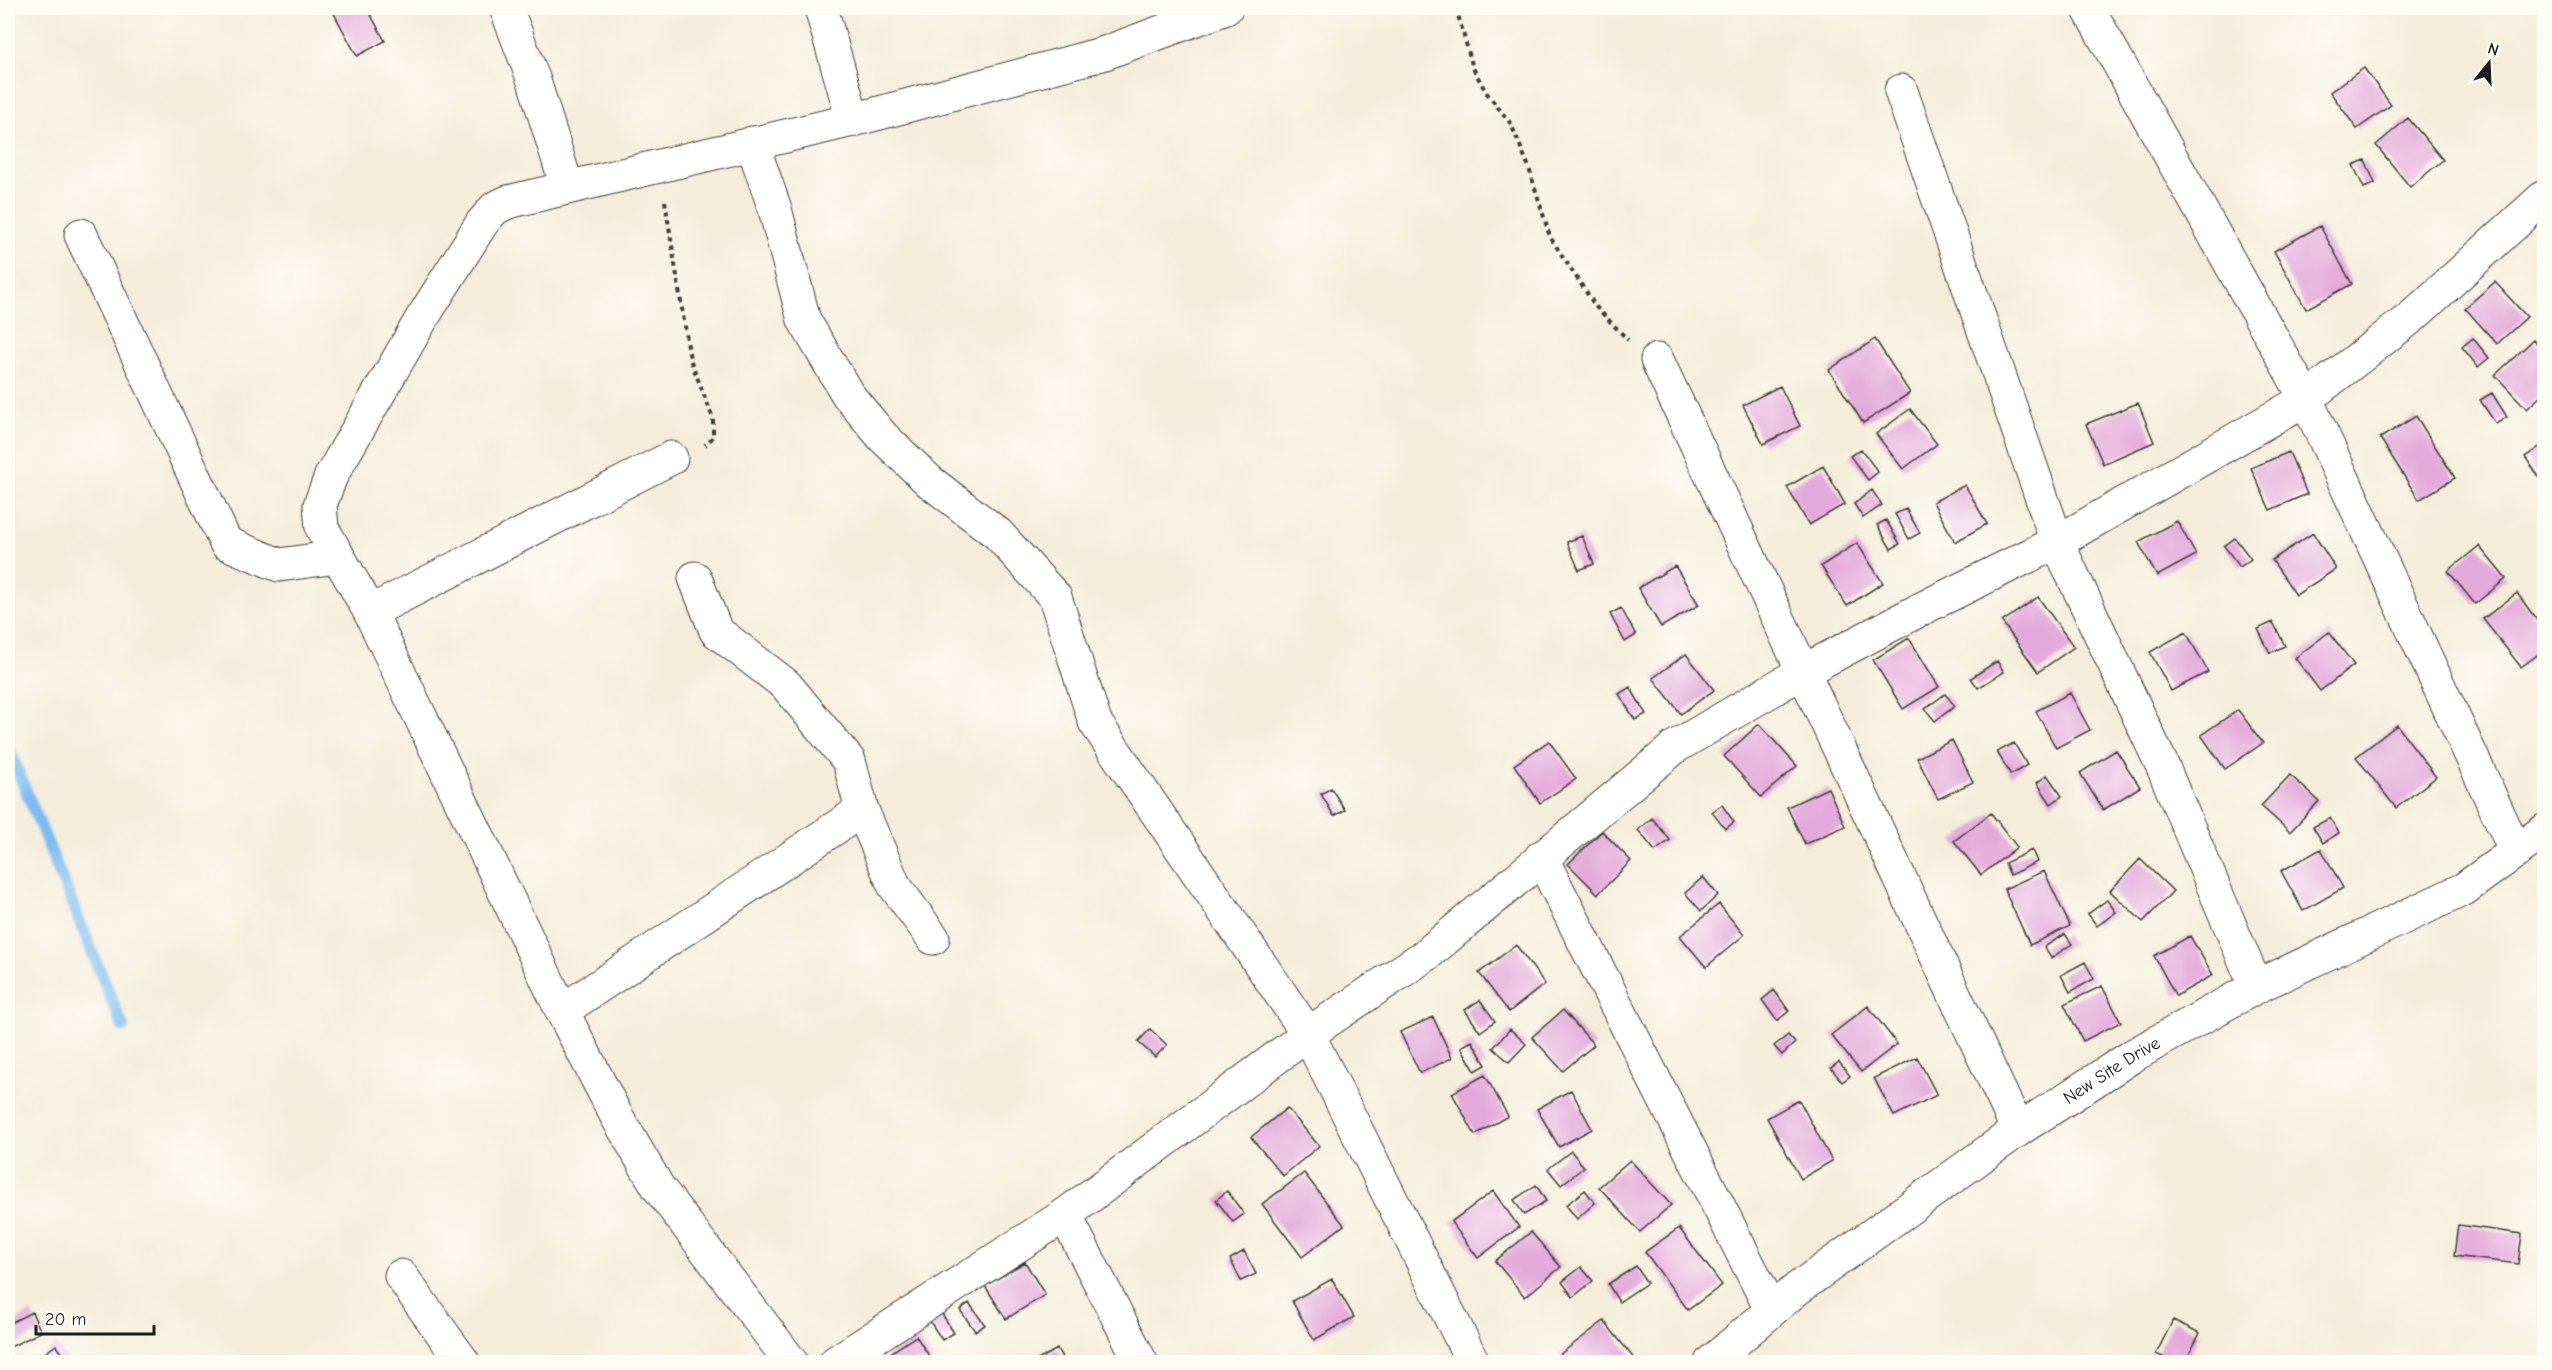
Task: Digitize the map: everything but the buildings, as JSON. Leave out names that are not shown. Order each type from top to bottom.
[{"type":"street","points":[[506,8],[534,81],[567,187]]},
{"type":"street","points":[[820,8],[853,120]]},
{"type":"street","points":[[791,1362],[658,1187],[616,1115],[562,1011],[370,612],[322,528],[320,505],[331,476],[421,321],[482,224],[495,208],[508,202],[567,187],[853,120],[1102,54],[1218,8]]},
{"type":"street","points":[[2088,8],[2306,399],[2516,852]]},
{"type":"street","points":[[1901,91],[2057,542],[2162,765],[2256,987]]},
{"type":"street","points":[[752,143],[775,209],[804,320],[848,395],[883,437],[929,481],[998,534],[1055,597],[1095,722],[1308,1034],[1473,1362]]},
{"type":"street","points":[[836,1362],[1065,1215],[1308,1034],[1426,955],[1675,747],[1804,671],[1925,607],[2057,542],[2306,399],[2413,316],[2542,206]]},
{"type":"street","points":[[81,235],[226,543],[279,565],[337,557]]},
{"type":"street","points":[[1657,360],[2018,1130]]},
{"type":"street","points":[[370,612],[671,458]]},
{"type":"street","points":[[695,578],[716,631],[786,684],[849,761],[862,810],[894,885],[933,938]]},
{"type":"street","points":[[562,1011],[862,810]]},
{"type":"street","name":"New Site Drive","points":[[1711,1362],[1772,1309],[2018,1130],[2134,1055],[2256,987],[2464,889],[2544,831]]},
{"type":"street","points":[[1541,857],[1772,1309]]},
{"type":"street","points":[[1065,1215],[1141,1362]]},
{"type":"street","points":[[401,1276],[463,1362]]},
{"type":"path","points":[[1456,8],[1473,68],[1486,92],[1511,124],[1528,165],[1550,237],[1596,307],[1627,339],[1657,360]]},
{"type":"path","points":[[659,165],[690,359],[713,418],[713,437],[702,448],[671,458]]},
{"type":"waterway","points":[[8,747],[123,1027]]}]
